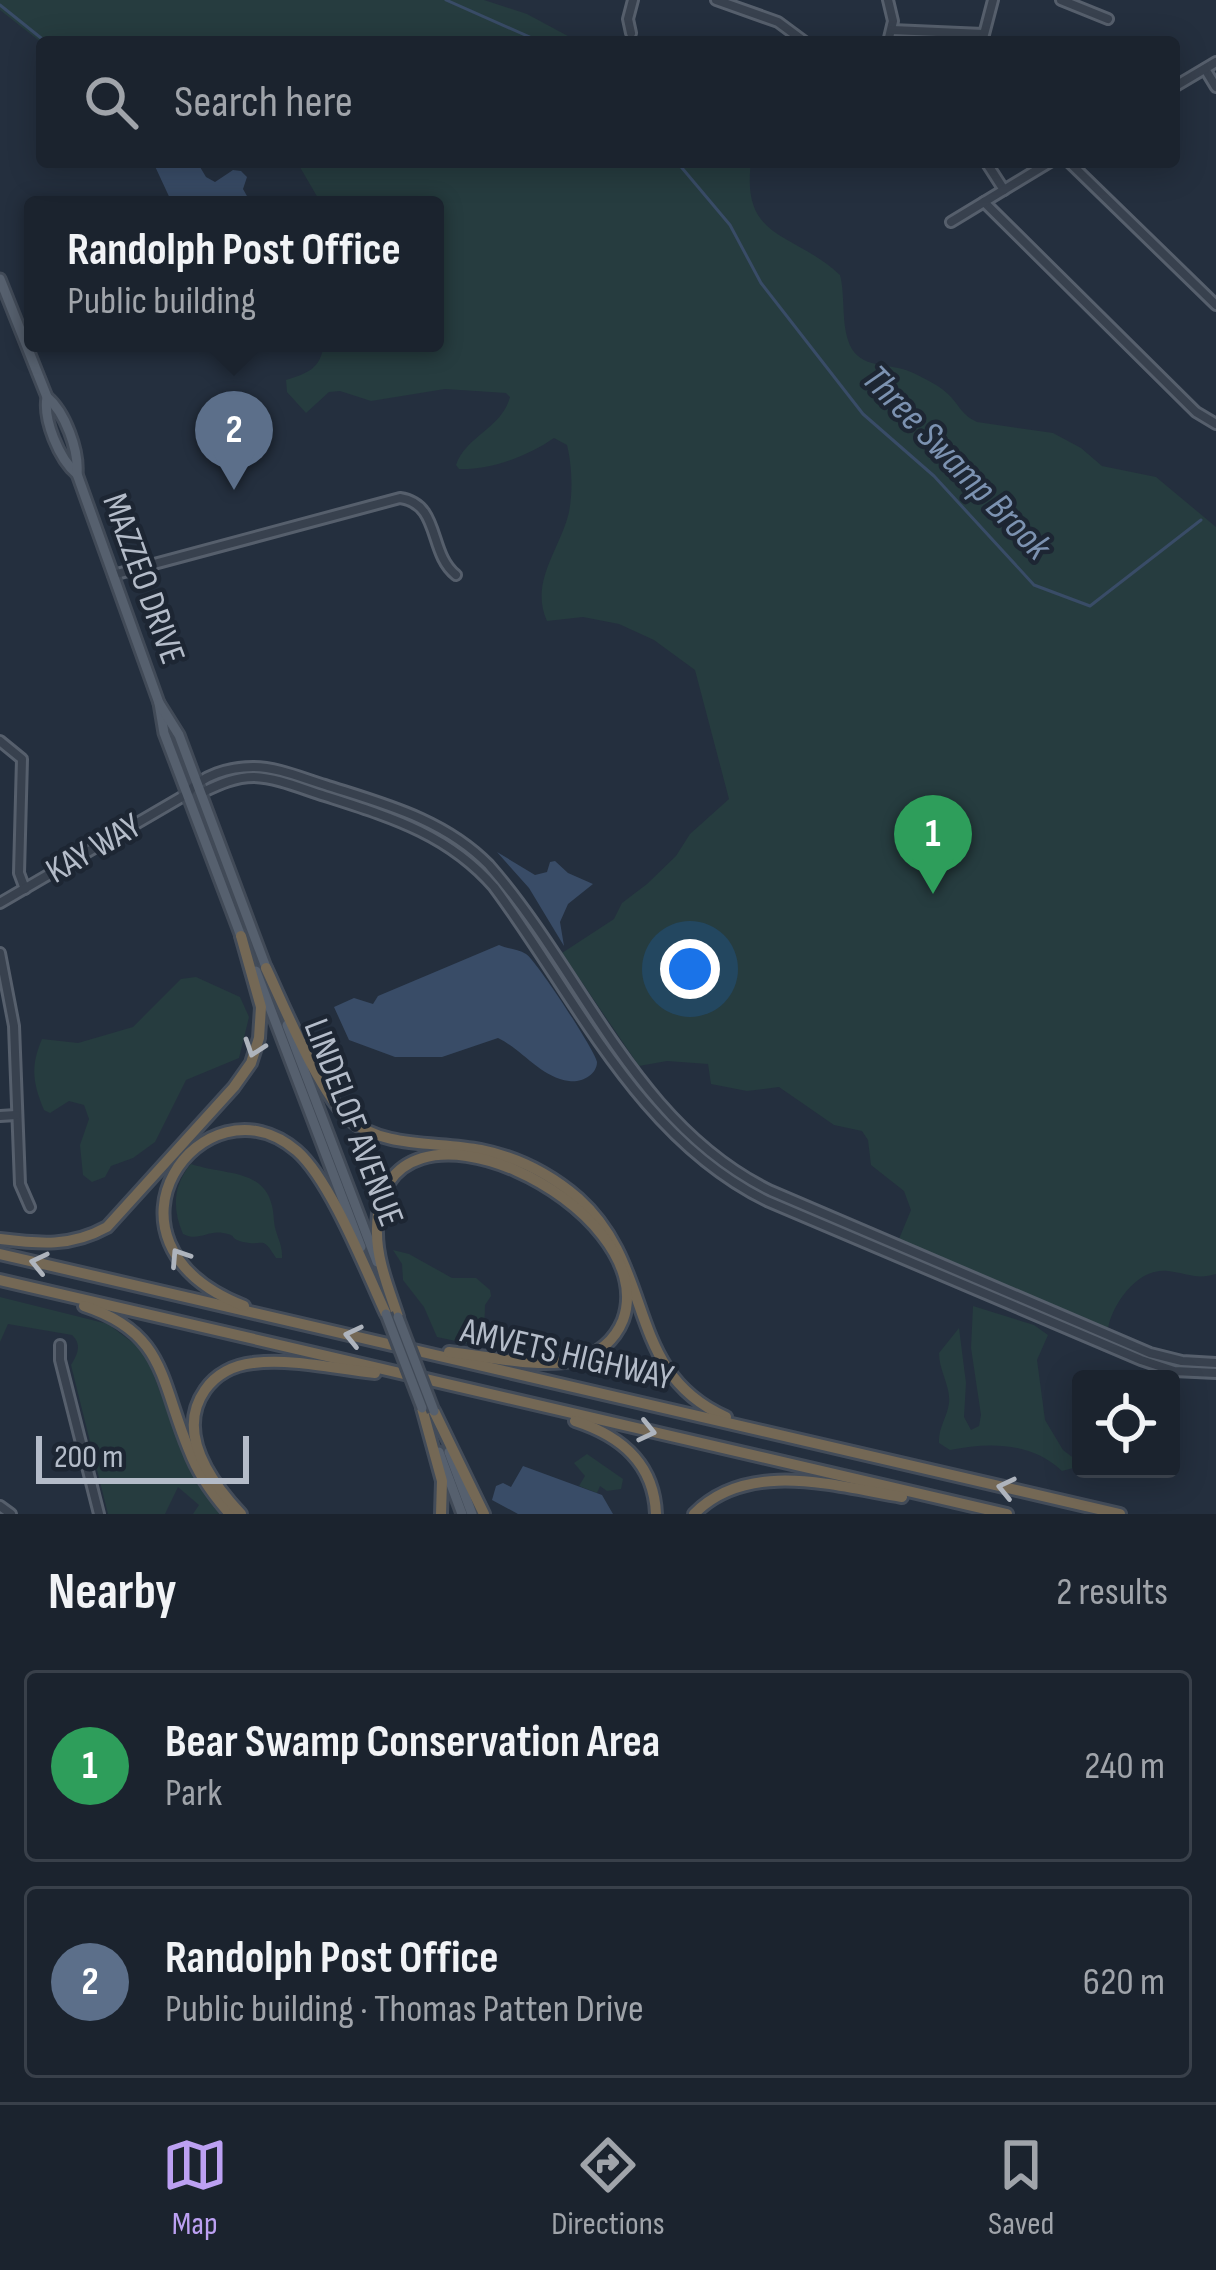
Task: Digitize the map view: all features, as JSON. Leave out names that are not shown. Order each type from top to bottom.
[{"type":"highway","points":[[0,1240],[59,1244],[107,1227],[235,1087],[255,1053],[262,1017],[241,936]]},
{"type":"highway","points":[[266,968],[331,1096],[349,1119],[377,1136],[501,1155],[557,1182],[596,1216],[617,1247],[659,1358],[677,1386],[727,1417],[804,1441]]},
{"type":"highway","points":[[316,1328],[214,1293],[173,1252],[165,1229],[165,1193],[176,1168],[201,1144],[227,1133],[255,1132],[298,1152],[392,1316]]},
{"type":"highway","points":[[389,1344],[573,1361],[608,1342],[622,1322],[626,1297],[622,1276],[602,1239],[553,1189],[499,1163],[441,1154],[407,1166],[380,1204],[379,1255],[392,1316]]},
{"type":"highway","name":"AMVETS HIGHWAY","points":[[0,1254],[1120,1514]]},
{"type":"highway","points":[[0,1281],[110,1315],[147,1343],[164,1373],[193,1461],[230,1514]]},
{"type":"highway","name":"AMVETS HIGHWAY","points":[[0,1281],[1004,1514]]},
{"type":"highway","points":[[242,1514],[209,1472],[195,1443],[195,1409],[215,1378],[237,1366],[263,1362],[430,1380]]},
{"type":"highway","points":[[492,1395],[590,1426],[620,1441],[646,1471],[656,1514]]},
{"type":"highway","points":[[428,1409],[442,1481],[441,1514]]},
{"type":"highway","points":[[428,1409],[484,1514]]},
{"type":"highway","points":[[694,1514],[727,1490],[771,1480],[1004,1514]]},
{"type":"main road","name":"MAZZEO DRIVE","points":[[0,279],[24,340]]},
{"type":"main road","name":"MAZZEO DRIVE","points":[[29,352],[64,461],[76,473],[159,703],[185,750]]},
{"type":"main road","name":"MAZZEO DRIVE","points":[[159,703],[174,759]]},
{"type":"main road","name":"LINDELOF AVENUE","points":[[185,750],[392,1316]]},
{"type":"main road","name":"LINDELOF AVENUE","points":[[174,759],[472,1514]]},
{"type":"main road","name":"LINDELOF AVENUE","points":[[428,1409],[462,1514]]},
{"type":"street","points":[[631,33],[628,20],[633,0]]},
{"type":"street","points":[[716,0],[778,22],[797,36]]},
{"type":"street","points":[[888,0],[890,36]]},
{"type":"street","points":[[984,36],[993,0]]},
{"type":"street","points":[[1061,0],[1108,19]]},
{"type":"street","points":[[892,30],[960,36]]},
{"type":"street","points":[[1180,84],[1216,62]]},
{"type":"street","points":[[1204,69],[1216,87]]},
{"type":"street","points":[[990,168],[1004,190]]},
{"type":"street","points":[[951,222],[1040,168]]},
{"type":"street","points":[[1075,168],[1216,305]]},
{"type":"street","points":[[984,202],[1196,412],[1216,424]]},
{"type":"street","points":[[113,575],[400,497],[415,501],[426,512],[443,562],[456,575]]},
{"type":"street","points":[[0,741],[22,758],[19,873],[25,889]]},
{"type":"street","points":[[187,794],[231,769],[264,767],[396,808],[448,832],[502,880],[662,1108],[728,1167],[771,1191],[1150,1353],[1216,1363]]},
{"type":"street","points":[[199,788],[262,778],[393,818],[443,841],[494,887],[654,1115],[723,1176],[767,1201],[1141,1360],[1174,1371],[1216,1373]]},
{"type":"street","name":"KAY WAY","points":[[0,903],[187,794]]},
{"type":"street","points":[[0,953],[14,1026],[20,1184],[30,1207]]},
{"type":"street","points":[[0,1116],[16,1115]]},
{"type":"street","points":[[60,1345],[99,1514]]},
{"type":"street","points":[[0,1506],[11,1514]]},
{"type":"green space","points":[[0,0],[484,0],[527,14],[568,36],[36,38],[0,10]]},
{"type":"green space","points":[[300,168],[751,168],[754,207],[762,221],[840,275],[846,332],[857,355],[932,383],[977,422],[1053,433],[1102,466],[1156,477],[1216,527],[1216,1274],[1157,1271],[1147,1275],[1121,1298],[1108,1328],[899,1239],[911,1210],[904,1191],[871,1165],[862,1131],[834,1125],[779,1087],[747,1091],[711,1084],[708,1064],[667,1061],[639,1066],[562,953],[614,919],[622,903],[676,856],[690,834],[729,799],[695,670],[654,640],[619,624],[583,617],[547,621],[542,607],[544,579],[570,504],[567,445],[554,438],[496,464],[471,469],[456,465],[468,446],[500,417],[510,397],[506,393],[445,389],[371,401],[329,392],[306,413],[287,392],[286,380],[312,369],[322,352],[444,352],[444,196],[317,196]]},
{"type":"green space","points":[[196,977],[240,997],[249,1017],[239,1058],[186,1080],[155,1142],[92,1182],[83,1175],[80,1145],[89,1119],[84,1105],[69,1101],[50,1113],[40,1100],[34,1067],[42,1039],[78,1043],[133,1027],[181,979]]},
{"type":"green space","points":[[191,1164],[247,1177],[266,1191],[282,1258],[276,1258],[265,1244],[243,1242],[228,1234],[183,1234],[176,1198]]},
{"type":"green space","points":[[393,1250],[452,1278],[476,1278],[490,1290],[484,1337],[470,1344],[437,1337],[424,1307],[403,1280],[402,1264]]},
{"type":"green space","points":[[0,1297],[108,1324],[145,1352],[190,1471],[220,1514],[193,1514],[199,1505],[178,1487],[165,1514],[108,1514],[71,1365],[77,1342],[72,1335],[8,1324],[0,1342]]},
{"type":"green space","points":[[973,1306],[1034,1325],[1048,1335],[1037,1360],[1045,1420],[1072,1457],[1072,1468],[1062,1471],[1037,1454],[1009,1447],[950,1450],[939,1443],[949,1397],[939,1353],[959,1328],[966,1383],[964,1417],[971,1430],[979,1426],[971,1348]]},
{"type":"green space","points":[[587,1454],[623,1479],[621,1489],[607,1491],[600,1486],[597,1493],[579,1486],[585,1476],[574,1463]]},
{"type":"water","points":[[156,168],[201,168],[215,182],[233,170],[247,177],[243,189],[247,196],[169,196]]},
{"type":"water","points":[[497,852],[535,875],[547,872],[555,861],[593,884],[568,904],[560,922],[564,946],[529,888]]},
{"type":"water","points":[[499,945],[526,954],[565,1006],[597,1062],[588,1077],[559,1078],[498,1038],[442,1057],[395,1057],[349,1040],[334,1007],[354,998],[373,1004],[378,996]]},
{"type":"water","points":[[523,1466],[602,1495],[613,1514],[518,1514],[492,1500],[496,1486],[511,1487]]},
{"type":"waterway","name":"Three Swamp Brook","points":[[446,0],[527,36]]},
{"type":"waterway","points":[[0,5],[39,36]]},
{"type":"waterway","name":"Three Swamp Brook","points":[[682,168],[730,225],[761,283],[863,414],[934,476],[1034,585],[1090,606],[1201,520]]},
{"type":"place","name":"Randolph Post Office","points":[[234,490]]},
{"type":"place","name":"Bear Swamp Conservation Area","points":[[933,894]]}]
